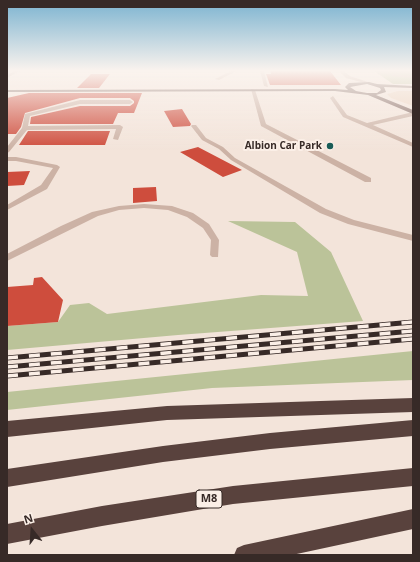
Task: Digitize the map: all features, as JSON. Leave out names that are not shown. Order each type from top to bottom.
[{"type":"highway","points":[[7,429],[167,413],[413,405]]},
{"type":"highway","points":[[7,478],[171,453],[292,439],[413,428]]},
{"type":"highway","name":"M8","points":[[7,534],[102,516],[233,495],[413,476]]},
{"type":"highway","points":[[244,555],[413,519]]},
{"type":"main road","points":[[376,97],[395,104],[413,113]]},
{"type":"main road","points":[[385,97],[395,104]]},
{"type":"street","points":[[255,97],[262,125],[368,180]]},
{"type":"street","points":[[333,98],[346,117]]},
{"type":"street","points":[[7,151],[24,128],[27,115],[80,102],[130,102]]},
{"type":"street","points":[[367,125],[413,113]]},
{"type":"street","points":[[337,119],[346,117],[413,145]]},
{"type":"street","points":[[194,126],[204,139],[221,148],[232,159],[323,211],[351,222],[413,238]]},
{"type":"street","points":[[24,128],[120,127],[116,139]]},
{"type":"street","points":[[7,156],[25,155]]},
{"type":"street","points":[[7,159],[16,159],[57,167],[44,187],[7,208]]},
{"type":"street","points":[[7,258],[64,228],[95,214],[119,208],[144,206],[168,208],[190,215],[206,226],[215,240],[215,255]]},
{"type":"green space","points":[[228,221],[295,222],[331,252],[363,321],[7,350],[7,326],[58,322],[70,305],[89,303],[107,314],[261,295],[308,296],[297,252]]},
{"type":"green space","points":[[413,351],[413,380],[212,388],[7,410],[7,392]]},
{"type":"shaded area","points":[[413,97],[413,106],[391,98]]},
{"type":"building","points":[[140,97],[134,113],[118,113],[113,124],[30,124],[31,117],[80,106],[130,106],[134,103],[134,101],[130,98],[80,98],[25,113],[21,127],[16,134],[7,134],[7,98]]},
{"type":"building","points":[[182,109],[191,124],[190,126],[173,127],[164,111]]},
{"type":"building","points":[[28,131],[110,131],[105,145],[19,145]]},
{"type":"building","points":[[198,147],[242,170],[223,177],[180,152]]},
{"type":"building","points":[[30,171],[24,185],[7,186],[7,172]]},
{"type":"building","points":[[156,187],[157,201],[133,203],[133,188]]},
{"type":"building","points":[[42,277],[63,300],[58,322],[7,326],[7,287],[33,285],[34,278]]},
{"type":"railway","points":[[7,358],[413,322]]},
{"type":"railway","points":[[7,367],[413,331]]},
{"type":"railway","points":[[7,376],[413,339]]},
{"type":"place","name":"Albion Car Park","points":[[330,146]]}]
